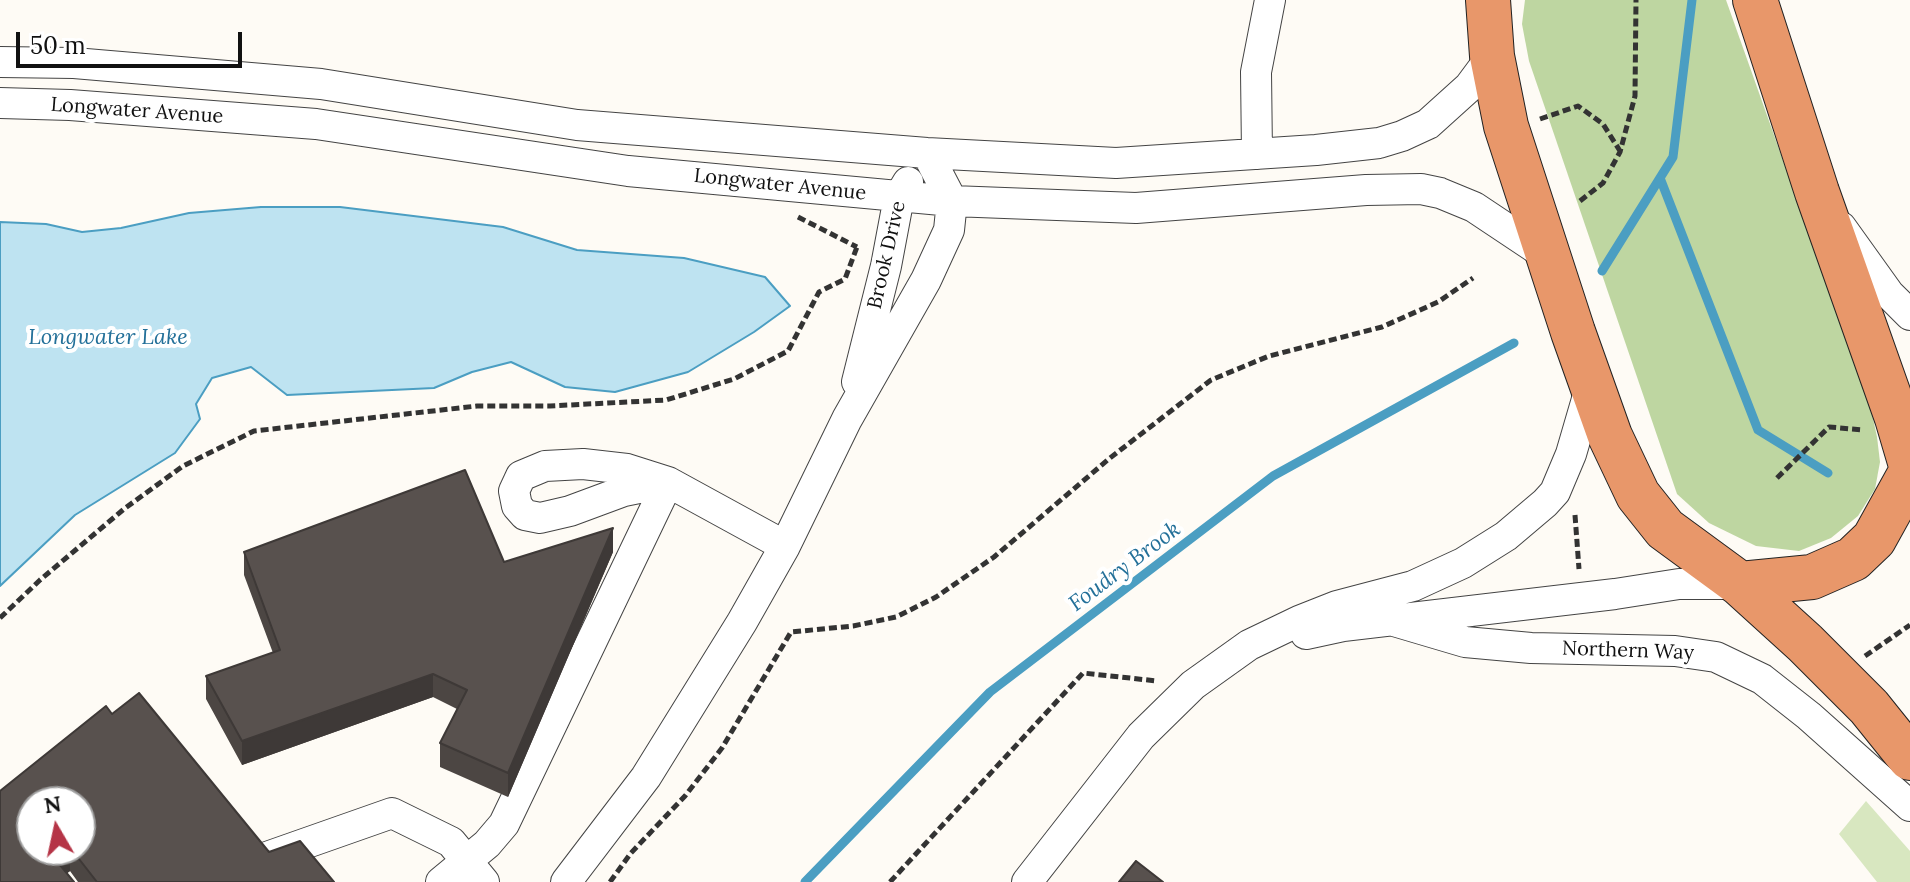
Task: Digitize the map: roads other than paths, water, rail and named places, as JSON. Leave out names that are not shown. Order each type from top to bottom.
[{"type":"highway","points":[[1488,0],[1492,56],[1506,126],[1546,255],[1625,470],[1648,511],[1678,540],[1740,584],[1835,673],[1886,727],[1910,758]]},
{"type":"highway","points":[[1755,0],[1910,462]]},
{"type":"highway","points":[[1740,584],[1812,577],[1853,559],[1874,539],[1910,474]]},
{"type":"street","points":[[1257,154],[1256,72],[1270,0]]},
{"type":"street","name":"Longwater Avenue","points":[[0,62],[74,63],[321,84],[577,125],[927,153],[1116,163],[1350,147],[1402,136],[1428,124],[1442,112],[1469,87],[1492,56]]},
{"type":"street","name":"Longwater Avenue","points":[[0,103],[70,105],[316,124],[628,171],[952,201],[1136,208],[1366,190],[1421,189],[1474,207],[1546,255]]},
{"type":"street","points":[[927,153],[952,201]]},
{"type":"street","name":"Brook Drive","points":[[847,419],[899,197],[927,153]]},
{"type":"street","points":[[1817,192],[1889,294],[1910,315]]},
{"type":"street","name":"Brook Drive","points":[[566,882],[646,777],[742,622],[785,546],[847,419],[926,280],[949,230],[952,201]]},
{"type":"street","name":"Northern Way","points":[[1027,882],[1141,736],[1193,685],[1249,645],[1299,621],[1337,606],[1413,586],[1463,563],[1506,536],[1555,492],[1571,454],[1592,382]]},
{"type":"street","points":[[476,871],[487,844],[504,824],[668,482],[785,546]]},
{"type":"street","name":"Northern Way","points":[[1249,645],[1343,626],[1679,584],[1740,584]]},
{"type":"street","name":"Northern Way","points":[[1394,621],[1465,642],[1531,648],[1675,651],[1716,657],[1762,679],[1910,806]]},
{"type":"street","points":[[241,872],[269,855],[392,813],[451,842],[476,871]]},
{"type":"street","points":[[441,882],[476,871]]},
{"type":"water","name":"Longwater Lake","points":[[261,207],[340,207],[503,227],[577,250],[684,258],[765,277],[790,306],[688,372],[615,392],[565,387],[511,362],[472,372],[434,388],[287,395],[251,367],[212,378],[196,404],[200,419],[175,453],[75,515],[0,586],[0,222],[46,224],[82,232],[121,228],[189,213]]},
{"type":"waterway","name":"Foudry Brook","points":[[1602,271],[1673,157],[1692,0]]},
{"type":"waterway","points":[[1660,178],[1758,430],[1828,473]]},
{"type":"waterway","name":"Foudry Brook","points":[[805,882],[990,692],[1273,476],[1514,343]]}]
